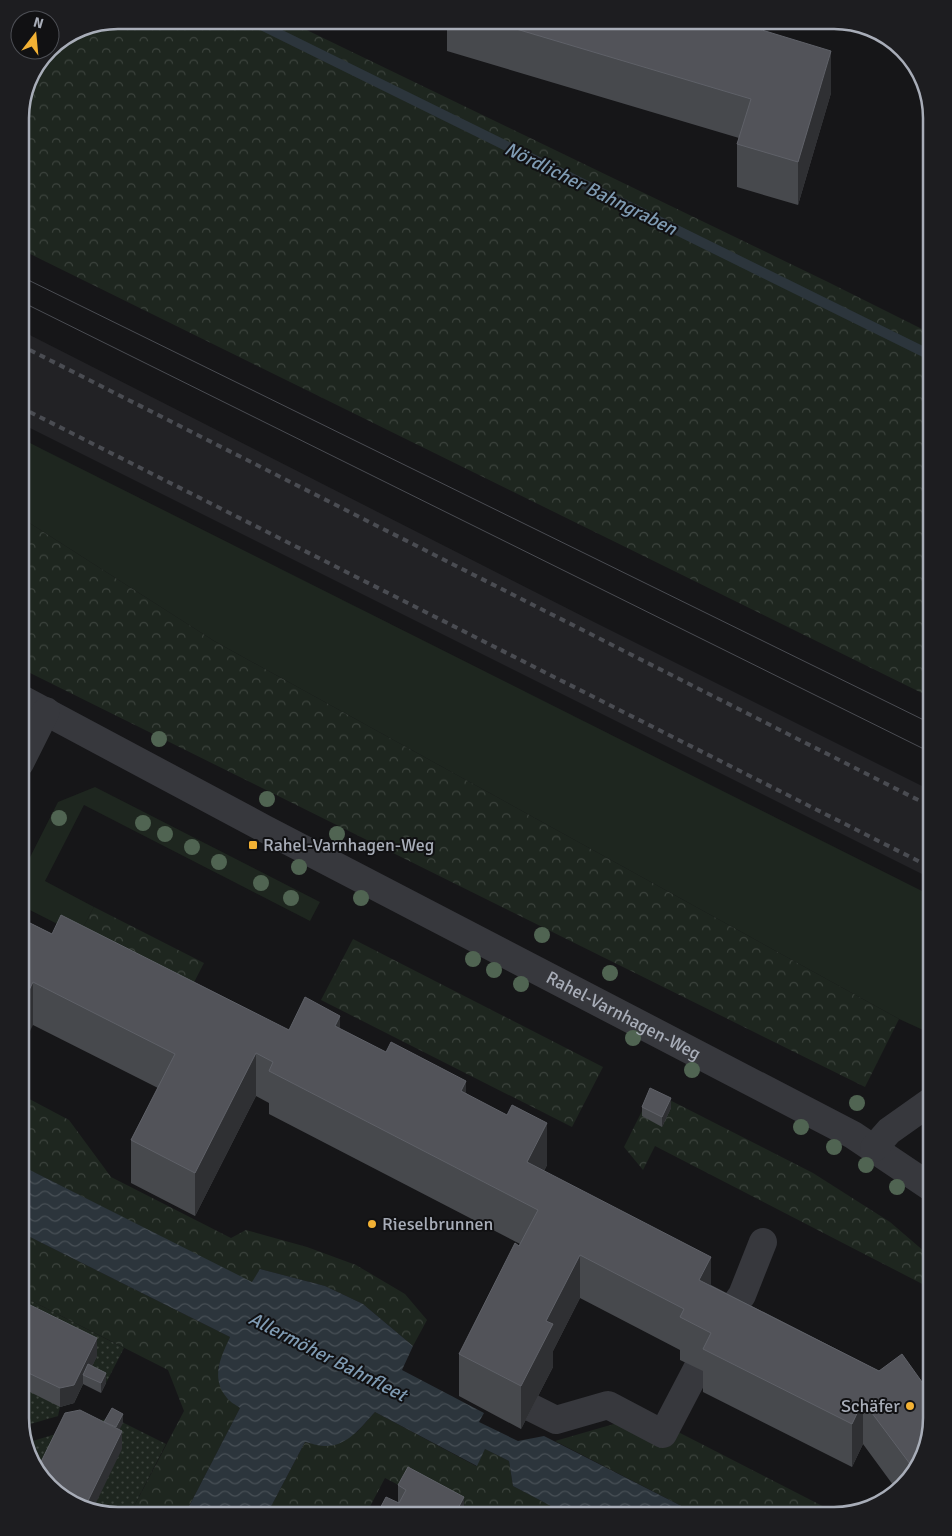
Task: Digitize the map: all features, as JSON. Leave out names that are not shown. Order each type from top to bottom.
[{"type":"street","name":"Rahel-Varnhagen-Weg","points":[[29,703],[265,829],[854,1135],[923,1182]]},
{"type":"street","points":[[29,745],[46,712]]},
{"type":"street","points":[[874,1148],[889,1131],[923,1107]]},
{"type":"street","points":[[716,1331],[742,1295],[762,1242]]},
{"type":"street","points":[[532,1408],[556,1420],[608,1405],[663,1434],[697,1369]]},
{"type":"shaded area","points":[[29,335],[594,622],[923,786],[923,874],[29,428]]},
{"type":"green space","points":[[305,29],[923,330],[923,694],[29,253],[29,112],[32,95],[38,79],[47,64],[50,60],[60,60],[60,50],[89,33],[101,30]]},
{"type":"green space","points":[[29,443],[923,891],[923,1030],[899,1019],[214,641],[29,523]]},
{"type":"green space","points":[[29,523],[214,641],[899,1019],[865,1087],[29,672]]},
{"type":"green space","points":[[95,787],[320,902],[310,921],[84,805],[45,881],[94,907],[79,935],[29,910],[29,859],[58,802]]},
{"type":"green space","points":[[94,907],[204,963],[189,992],[79,935]]},
{"type":"green space","points":[[353,939],[603,1067],[572,1127],[321,1000]]},
{"type":"green space","points":[[652,1091],[813,1173],[890,1222],[923,1250],[923,1284],[655,1146],[643,1170],[624,1147]]},
{"type":"green space","points":[[29,1099],[69,1120],[111,1177],[231,1238],[246,1230],[307,1247],[356,1265],[405,1294],[427,1320],[413,1346],[363,1304],[325,1286],[260,1269],[252,1283],[29,1170]]},
{"type":"green space","points":[[29,1236],[230,1337],[218,1368],[228,1399],[240,1408],[189,1507],[134,1507],[184,1411],[168,1370],[29,1300]]},
{"type":"green space","points":[[29,1300],[124,1348],[106,1383],[88,1374],[74,1403],[60,1407],[58,1416],[30,1424]]},
{"type":"green space","points":[[375,1412],[476,1466],[485,1449],[509,1461],[513,1486],[553,1507],[441,1507],[385,1478],[370,1507],[271,1507],[305,1442],[324,1446],[357,1432]]},
{"type":"green space","points":[[645,1415],[824,1507],[683,1507],[555,1441]]},
{"type":"green space","points":[[112,1417],[166,1444],[134,1507],[112,1507],[89,1503],[59,1485],[44,1467],[32,1441]]},
{"type":"water","name":"Allermöher Bahnfleet","points":[[29,1170],[252,1282],[260,1269],[325,1286],[363,1304],[413,1346],[402,1370],[484,1413],[479,1422],[518,1441],[544,1436],[683,1507],[553,1507],[513,1486],[509,1461],[485,1449],[477,1466],[375,1412],[359,1430],[340,1443],[319,1446],[305,1442],[271,1507],[189,1507],[240,1408],[227,1398],[219,1383],[219,1368],[223,1352],[230,1337],[29,1236]]},
{"type":"building","points":[[516,29],[759,29],[831,51],[798,162],[737,144],[751,99]]},
{"type":"building","points":[[61,915],[289,1030],[305,997],[340,1016],[335,1026],[386,1052],[391,1042],[466,1081],[461,1091],[507,1115],[512,1105],[547,1123],[527,1162],[711,1257],[699,1280],[879,1371],[902,1354],[923,1383],[922,1429],[920,1441],[911,1463],[863,1401],[852,1424],[703,1349],[711,1333],[680,1317],[684,1309],[580,1255],[546,1321],[553,1324],[521,1386],[459,1354],[515,1243],[519,1246],[538,1210],[269,1071],[273,1062],[256,1053],[195,1173],[131,1140],[175,1054],[33,982],[29,990],[29,922],[52,934]]},
{"type":"building","points":[[650,1088],[671,1098],[662,1117],[642,1107]]},
{"type":"building","points":[[29,1304],[97,1338],[74,1385],[60,1388],[29,1373]]},
{"type":"building","points":[[88,1364],[106,1373],[101,1383],[83,1375]]},
{"type":"building","points":[[112,1408],[123,1414],[116,1427],[104,1422]]},
{"type":"building","points":[[80,1410],[122,1431],[87,1502],[59,1485],[41,1462],[65,1413]]},
{"type":"building","points":[[408,1467],[464,1497],[459,1507],[381,1507],[386,1497],[399,1503],[406,1490],[398,1485]]},
{"type":"waterway","name":"Nördlicher Bahngraben","points":[[269,29],[923,352]]},
{"type":"tram line","points":[[29,280],[923,720]]},
{"type":"tram line","points":[[29,305],[923,749]]},
{"type":"railway","points":[[29,350],[923,802]]},
{"type":"railway","points":[[29,412],[923,863]]},
{"type":"place","name":"Rahel-Varnhagen-Weg","points":[[253,845]]},
{"type":"place","name":"Rieselbrunnen","points":[[372,1224]]},
{"type":"place","name":"Schäfer","points":[[910,1406]]}]
